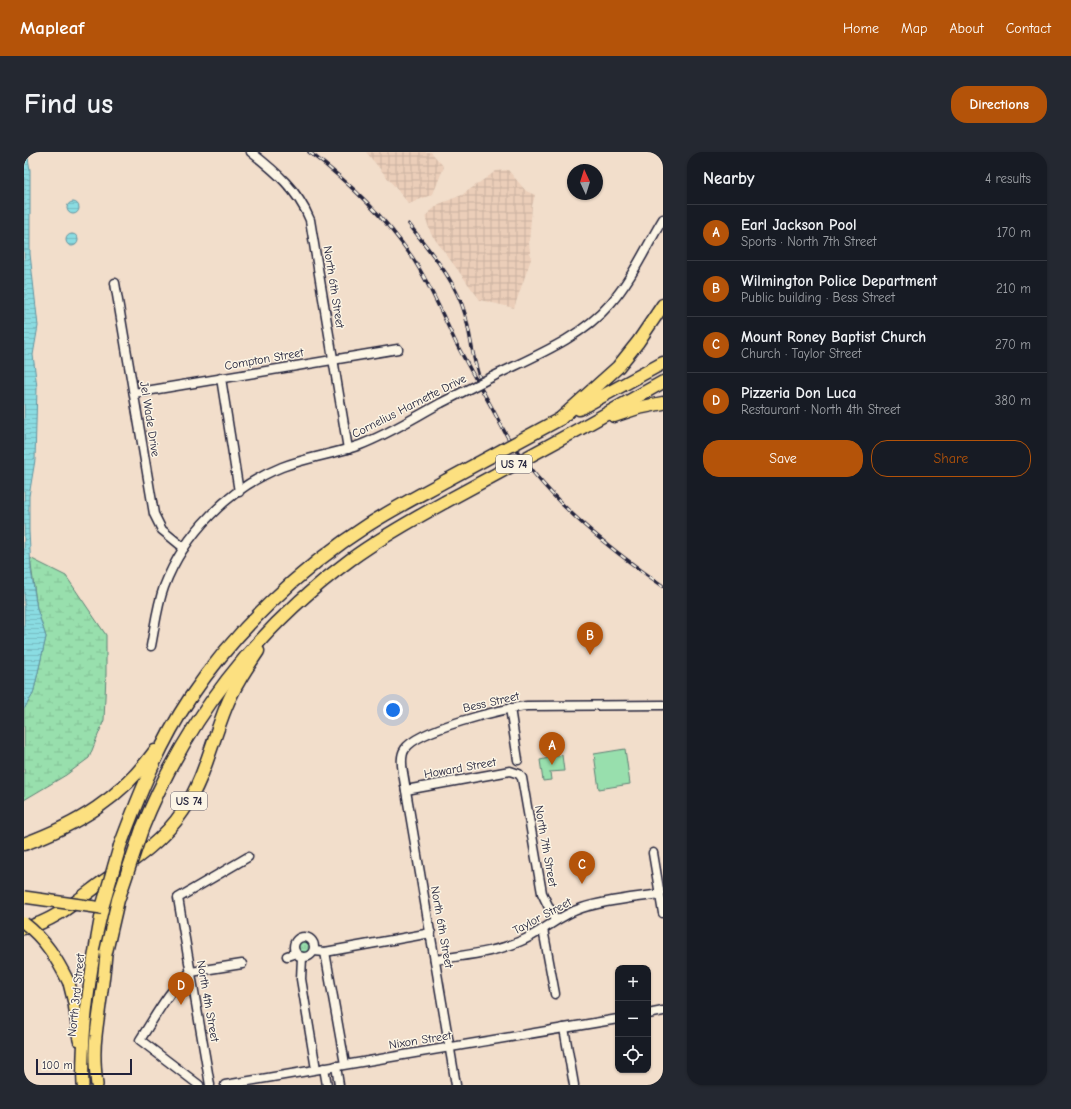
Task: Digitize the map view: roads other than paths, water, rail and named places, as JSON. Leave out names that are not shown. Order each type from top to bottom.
[{"type":"highway","points":[[560,419],[618,367],[638,342],[663,305]]},
{"type":"highway","name":"US 74","points":[[24,844],[51,834],[106,803],[134,777],[177,719],[191,697],[225,653],[270,604],[297,579],[367,526],[446,480],[663,363]]},
{"type":"highway","name":"US 74","points":[[24,928],[40,924],[80,899],[141,854],[164,834],[175,821],[184,810],[196,786],[236,686],[274,626],[302,599],[350,560],[386,536],[663,382]]},
{"type":"highway","points":[[583,427],[638,408],[663,403]]},
{"type":"highway","points":[[106,952],[118,900],[142,829],[165,777],[190,732],[247,654],[274,626]]},
{"type":"highway","points":[[102,908],[120,846],[135,806],[177,719]]},
{"type":"main road","points":[[24,897],[102,908]]},
{"type":"main road","name":"North 3rd Street","points":[[97,1085],[96,1037],[106,952],[106,915],[102,908]]},
{"type":"main road","name":"North 3rd Street","points":[[83,1085],[82,1072],[91,964],[102,908]]},
{"type":"main road","points":[[24,923],[36,933],[50,949],[69,983],[74,1003],[82,1072]]},
{"type":"street","name":"North 6th Street","points":[[250,152],[284,180],[299,199],[310,220],[348,449]]},
{"type":"street","name":"Cornelius Harnette Drive","points":[[151,646],[159,602],[164,587],[184,548],[204,522],[223,504],[265,475],[282,468],[348,449],[375,439],[441,403],[561,342],[599,315],[624,286],[663,219]]},
{"type":"street","name":"Jel Wade Drive","points":[[115,283],[154,514],[162,530],[184,548]]},
{"type":"street","name":"Compton Street","points":[[134,393],[398,349]]},
{"type":"street","points":[[221,378],[239,492]]},
{"type":"street","name":"Bess Street","points":[[402,773],[403,753],[409,744],[420,736],[453,724],[510,708],[527,706],[663,705]]},
{"type":"street","points":[[510,708],[518,760]]},
{"type":"street","name":"Howard Street","points":[[406,790],[510,771],[519,774]]},
{"type":"street","name":"North 6th Street","points":[[402,773],[431,932],[456,1085]]},
{"type":"street","name":"North 7th Street","points":[[519,774],[522,778],[542,893],[555,920]]},
{"type":"street","points":[[653,853],[663,913]]},
{"type":"street","name":"North 4th Street","points":[[210,1085],[178,898],[248,857]]},
{"type":"street","name":"Taylor Street","points":[[435,960],[502,948],[523,941],[555,920],[589,906],[660,894]]},
{"type":"street","points":[[543,929],[555,994]]},
{"type":"street","points":[[314,951],[325,952],[431,932]]},
{"type":"street","points":[[314,951],[312,941],[303,938],[295,943],[299,955],[301,979],[320,1069],[327,1085]]},
{"type":"street","points":[[287,956],[309,956],[314,951]]},
{"type":"street","points":[[325,952],[345,1064]]},
{"type":"street","points":[[199,1085],[140,1040],[177,985],[191,972],[242,964]]},
{"type":"street","points":[[651,1013],[663,1011]]},
{"type":"street","name":"Nixon Street","points":[[225,1085],[615,1020]]},
{"type":"street","points":[[564,1028],[574,1085]]},
{"type":"street","points":[[336,1066],[339,1085]]},
{"type":"water","points":[[24,152],[27,152],[30,170],[30,254],[38,326],[33,355],[37,387],[35,460],[29,496],[29,531],[31,570],[37,609],[46,637],[33,694],[24,709]]},
{"type":"water","points":[[75,202],[78,203],[78,213],[71,214],[68,213],[67,206],[68,203]]},
{"type":"water","points":[[70,234],[74,234],[78,240],[74,246],[70,246],[66,242],[66,238]]},
{"type":"railway","points":[[309,152],[324,163],[365,200],[390,228],[412,257],[430,288],[456,343],[507,436],[522,459],[558,500],[578,519],[619,554],[663,586]]},
{"type":"railway","points":[[409,224],[441,266],[461,301],[480,379]]},
{"type":"place","name":"Wilmington Police Department","points":[[590,655]]},
{"type":"place","name":"Earl Jackson Pool","points":[[552,765]]},
{"type":"place","name":"Mount Roney Baptist Church","points":[[582,884]]},
{"type":"place","name":"Pizzeria Don Luca","points":[[181,1005]]}]
